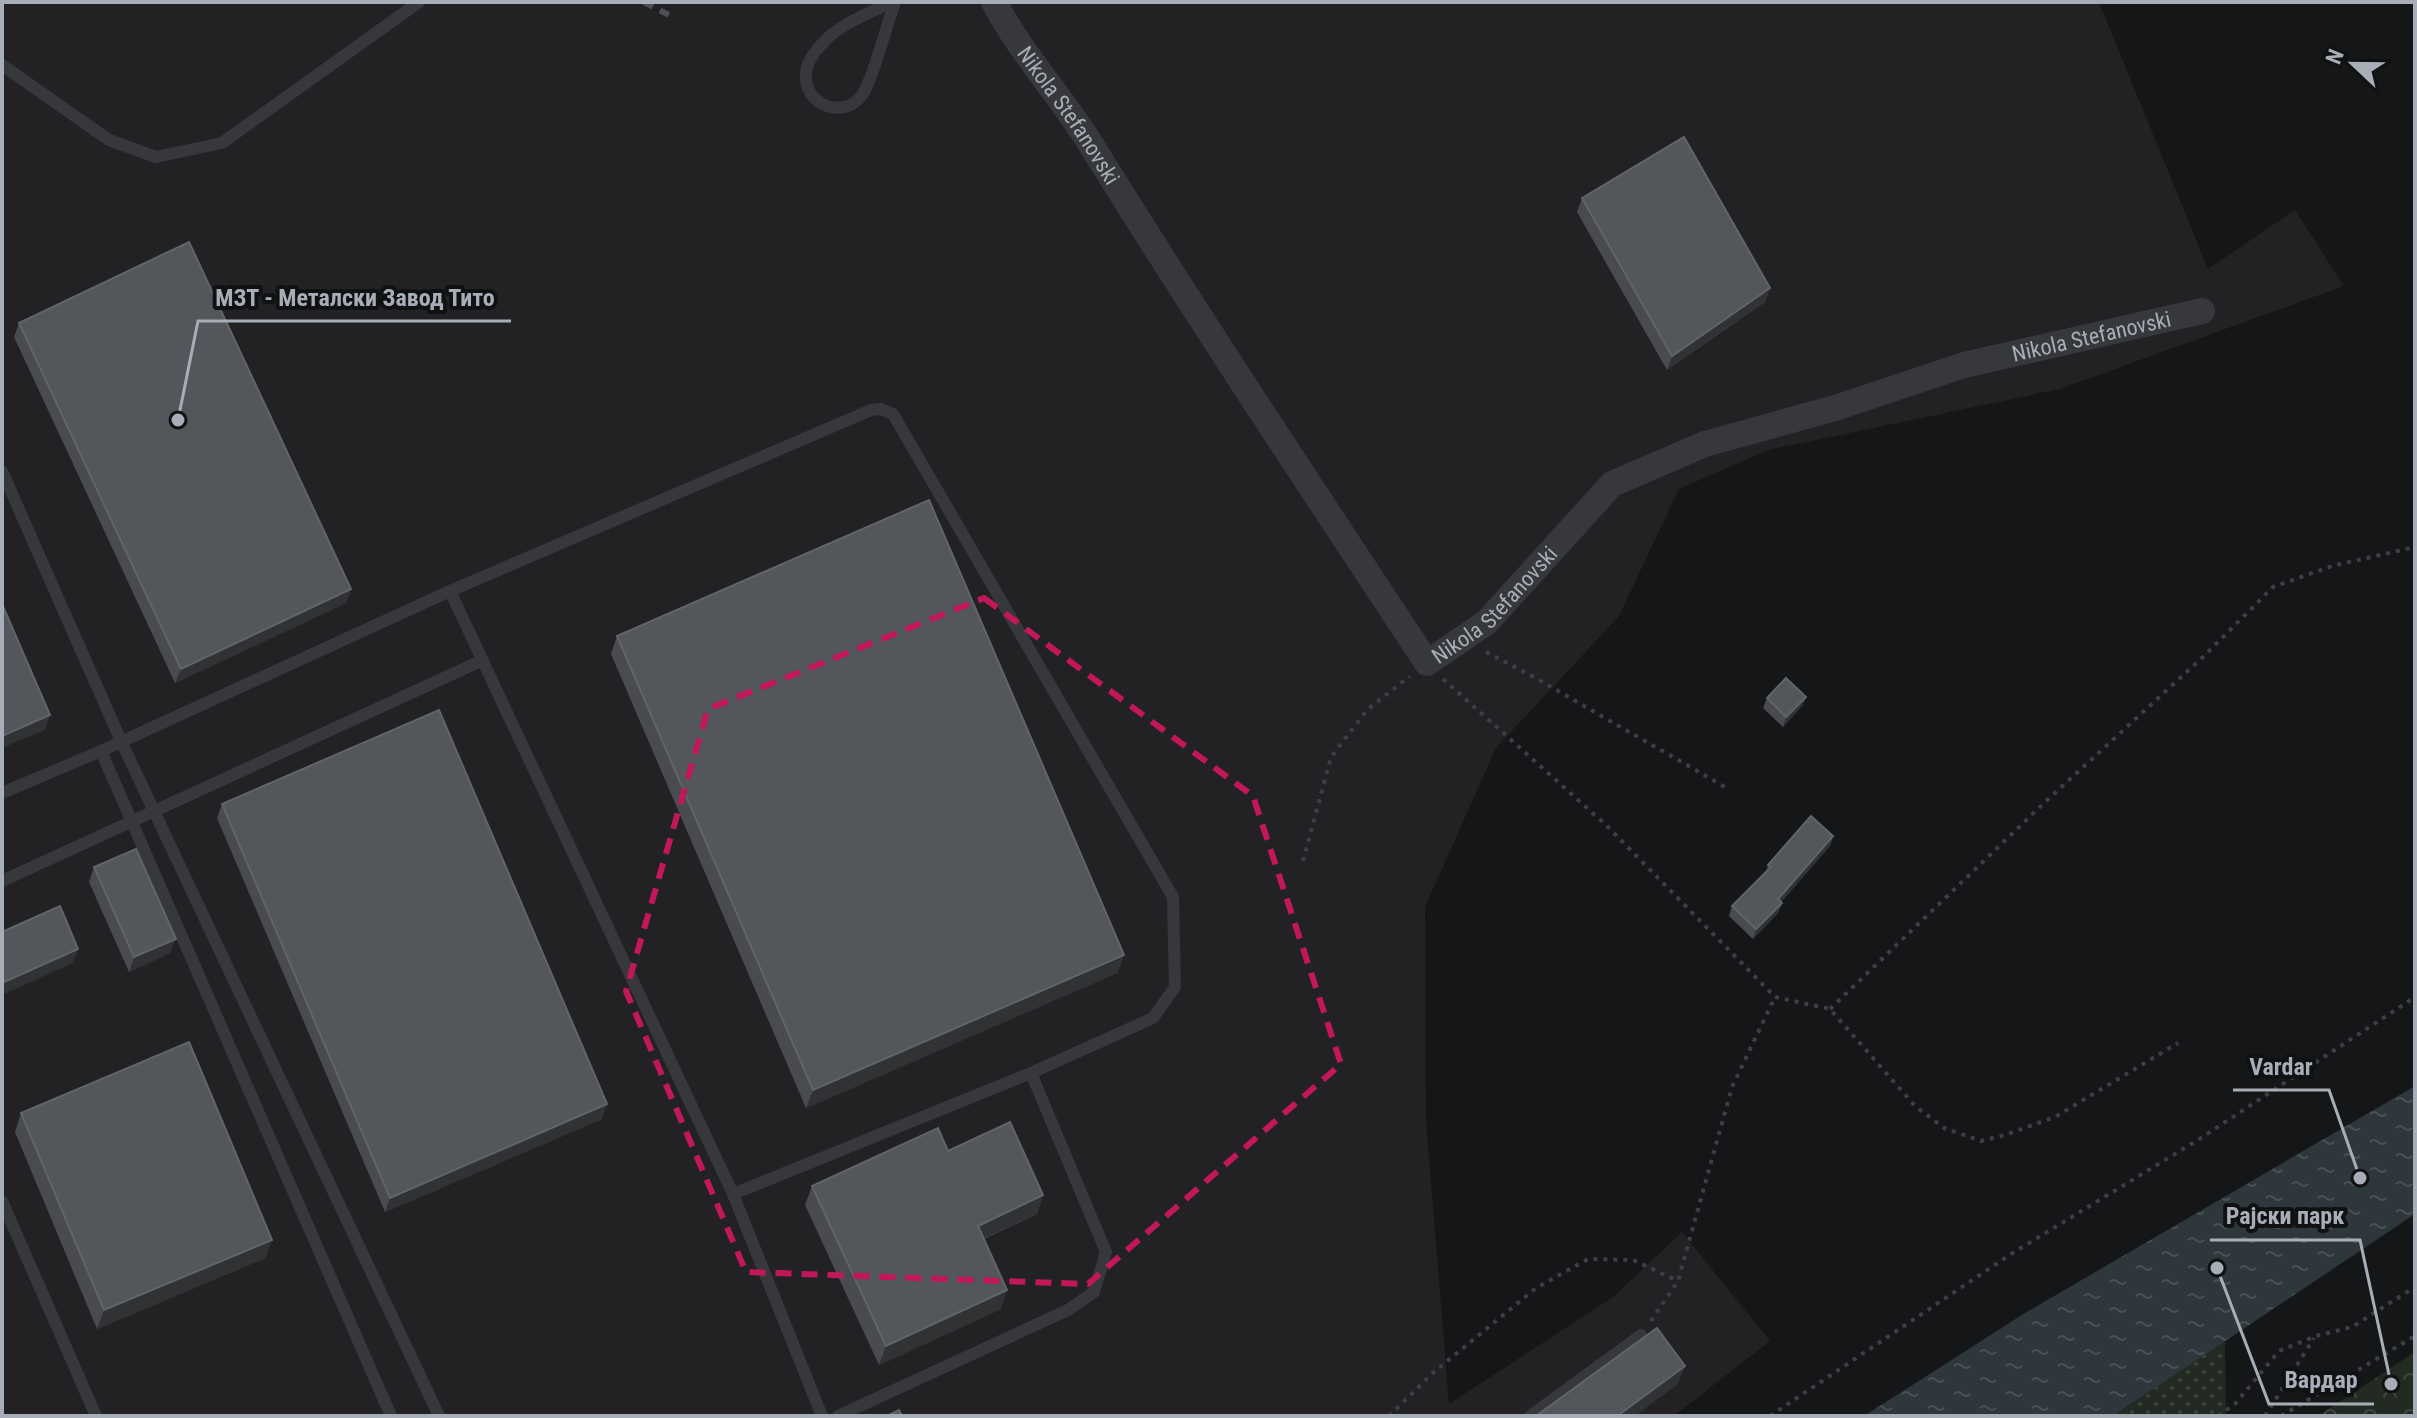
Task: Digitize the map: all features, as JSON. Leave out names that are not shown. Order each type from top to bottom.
[{"type":"street","name":"Nikola Stefanovski","points":[[994,2],[1066,104],[1181,290],[1427,663],[1487,622],[1612,484],[1705,444],[1835,408],[1964,365],[2202,311]]},
{"type":"lane","points":[[2,65],[109,140],[156,157],[222,143],[419,2]]},
{"type":"lane","points":[[893,2],[864,93],[852,105],[838,110],[823,105],[809,90],[805,75],[811,57],[825,40],[893,2]]},
{"type":"lane","points":[[2,793],[101,751],[450,591],[871,410],[881,409],[893,414],[1173,897],[1175,987],[1153,1018],[1031,1073],[733,1194]]},
{"type":"lane","points":[[2,471],[121,741],[439,1416]]},
{"type":"lane","points":[[450,591],[733,1194],[822,1416]]},
{"type":"lane","points":[[2,881],[483,660]]},
{"type":"lane","points":[[101,751],[391,1416]]},
{"type":"lane","points":[[838,1416],[1068,1310],[1094,1292],[1106,1252],[1031,1073]]},
{"type":"lane","points":[[2,1201],[96,1416]]},
{"type":"lane","points":[[1530,1416],[1641,1335]]},
{"type":"path","points":[[1830,1009],[2273,587],[2332,566],[2415,547]]},
{"type":"path","points":[[1472,655],[1487,652],[1725,787]]},
{"type":"path","points":[[1303,861],[1331,757],[1367,710],[1427,663],[1605,824],[1775,997],[1830,1009],[1915,1106],[1944,1128],[1981,1141],[2055,1117],[2178,1043]]},
{"type":"path","points":[[1641,1335],[1678,1281],[1732,1087],[1775,997]]},
{"type":"path","points":[[1770,1416],[2011,1254],[2201,1138],[2415,997]]},
{"type":"path","points":[[1389,1416],[1434,1372],[1536,1288],[1588,1259],[1633,1260],[1678,1281]]},
{"type":"path","points":[[2218,1416],[2235,1404],[2279,1351],[2316,1336],[2352,1327],[2415,1287]]},
{"type":"path","points":[[2265,1416],[2316,1336]]},
{"type":"path","points":[[2281,1416],[2415,1336]]},
{"type":"highlighted area","points":[[984,598],[1253,796],[1341,1064],[1088,1284],[746,1272],[626,991],[708,709]]},
{"type":"shaded area","points":[[2,2],[2099,2],[2208,269],[2295,210],[2344,286],[2060,389],[1768,450],[1679,489],[1619,616],[1496,748],[1425,907],[1426,1120],[1449,1404],[1613,1297],[1682,1232],[1770,1341],[1674,1416],[2,1416]]},
{"type":"green space","points":[[2225,1340],[2226,1416],[2113,1416],[2127,1407]]},
{"type":"green space","points":[[2415,1352],[2415,1416],[2318,1416]]},
{"type":"water","points":[[2415,1086],[2415,1214],[2113,1416],[1864,1416],[2025,1313]]},
{"type":"building","points":[[1684,137],[1770,288],[1672,356],[1582,198]]},
{"type":"building","points":[[189,242],[351,589],[181,669],[19,323]]},
{"type":"building","points":[[929,500],[1124,955],[813,1090],[617,636]]},
{"type":"building","points":[[2,604],[50,715],[2,736]]},
{"type":"building","points":[[1786,678],[1806,697],[1786,717],[1767,698]]},
{"type":"building","points":[[439,710],[607,1104],[390,1198],[222,804]]},
{"type":"building","points":[[1811,816],[1833,836],[1778,899],[1782,903],[1756,929],[1732,906],[1771,867],[1768,865]]},
{"type":"building","points":[[136,849],[176,939],[134,957],[94,867]]},
{"type":"building","points":[[60,906],[78,949],[2,983],[2,932]]},
{"type":"building","points":[[189,1042],[272,1240],[104,1310],[21,1113]]},
{"type":"building","points":[[1010,1122],[1043,1195],[978,1226],[1007,1290],[886,1346],[812,1186],[938,1128],[948,1151]]},
{"type":"building","points":[[1657,1328],[1685,1366],[1617,1416],[1536,1416]]},
{"type":"building","points":[[899,1410],[902,1416],[887,1416]]},
{"type":"railway","points":[[644,2],[669,15]]},
{"type":"place","name":"МЗТ - Металски Завод Тито","points":[[178,420]]},
{"type":"place","name":"Vardar","points":[[2360,1178]]},
{"type":"place","name":"Вардар","points":[[2217,1268]]},
{"type":"place","name":"Рајски парк","points":[[2391,1384]]}]
